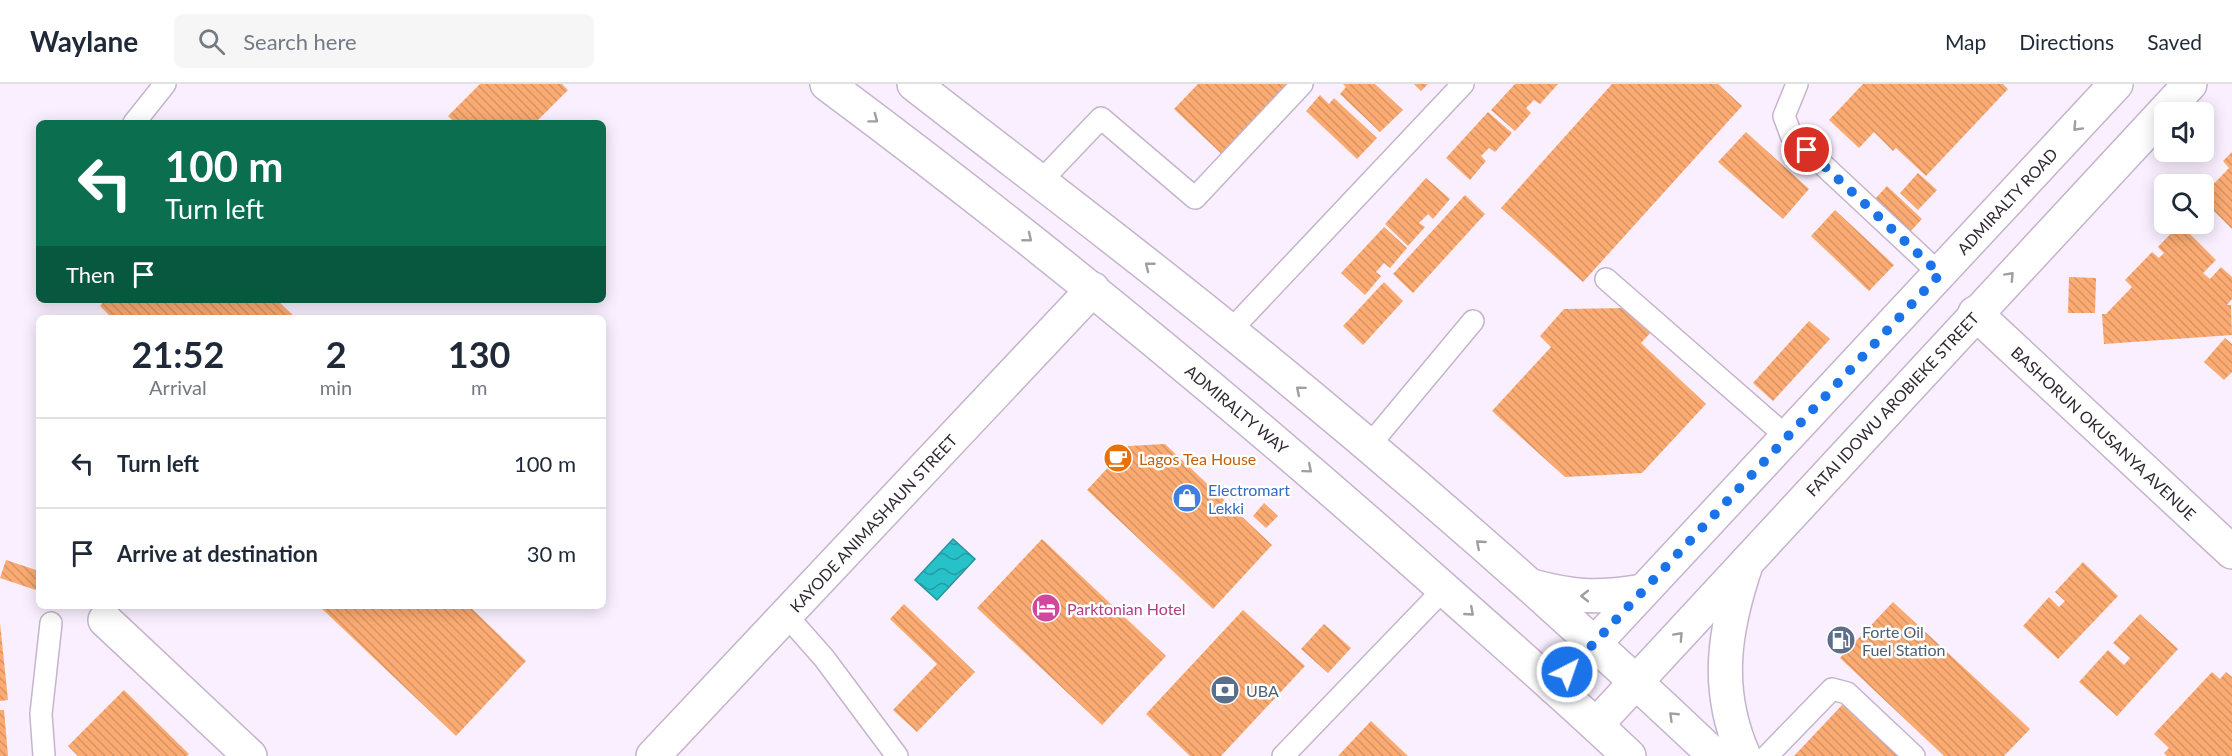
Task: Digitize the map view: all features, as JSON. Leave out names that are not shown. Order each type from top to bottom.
[{"type":"street","name":"ADMIRALTY WAY","points":[[827,84],[951,176],[1093,289],[1364,516],[1629,756]]},
{"type":"street","points":[[914,84],[1230,331],[1593,642],[1715,756]]},
{"type":"street","name":"ADMIRALTY ROAD","points":[[1554,687],[1593,642],[2116,84]]},
{"type":"street","name":"FATAI IDOWU AROBIEKE STREET","points":[[1596,725],[2190,84]]},
{"type":"street","name":"KAYODE ANIMASHAUN STREET","points":[[653,756],[1093,289]]},
{"type":"street","name":"BASHORUN OKUSANYA AVENUE","points":[[1975,314],[2232,552]]},
{"type":"street","points":[[1744,756],[1727,699],[1724,663],[1733,603],[1747,562]]},
{"type":"street","points":[[1527,585],[1577,597],[1611,596],[1643,591]]},
{"type":"street","points":[[105,620],[250,756]]},
{"type":"lane","points":[[136,120],[165,84]]},
{"type":"lane","points":[[1039,183],[1101,118],[1195,198],[1302,84]]},
{"type":"lane","points":[[1230,331],[1463,84]]},
{"type":"lane","points":[[1797,84],[1784,116],[1791,135],[1940,274]]},
{"type":"lane","points":[[1606,279],[1786,437]]},
{"type":"lane","points":[[1368,447],[1473,321]]},
{"type":"lane","points":[[1283,756],[1444,589]]},
{"type":"lane","points":[[786,615],[824,658],[897,756]]},
{"type":"lane","points":[[44,756],[41,714],[51,622]]},
{"type":"lane","points":[[1767,756],[1832,689],[1838,689],[1847,693],[1914,756]]},
{"type":"water","points":[[953,539],[975,559],[937,600],[915,580]]},
{"type":"building","points":[[480,84],[562,84],[568,90],[538,120],[452,120],[448,116]]},
{"type":"building","points":[[1198,84],[1301,84],[1229,161],[1174,109]]},
{"type":"building","points":[[1343,84],[1375,84],[1403,110],[1380,132],[1340,94],[1346,87]]},
{"type":"building","points":[[1414,84],[1428,84],[1421,91]]},
{"type":"building","points":[[1515,84],[1558,84],[1540,104],[1534,100],[1526,108],[1531,113],[1515,131],[1491,110]]},
{"type":"building","points":[[1612,84],[1718,84],[1742,106],[1583,282],[1501,208]]},
{"type":"building","points":[[1863,84],[2003,84],[2008,89],[1926,176],[1896,148],[1893,151],[1874,132],[1859,148],[1829,120]]},
{"type":"building","points":[[1320,95],[1329,104],[1334,98],[1377,138],[1357,159],[1306,111]]},
{"type":"building","points":[[1488,112],[1512,133],[1495,152],[1489,148],[1481,156],[1486,161],[1470,180],[1446,158]]},
{"type":"building","points":[[1746,132],[1809,189],[1783,219],[1718,162]]},
{"type":"building","points":[[2232,152],[2232,229],[2214,211],[2214,184],[2229,168],[2223,161]]},
{"type":"building","points":[[1918,173],[1937,190],[1918,210],[1900,193]]},
{"type":"building","points":[[1426,178],[1450,199],[1433,219],[1428,214],[1419,223],[1425,227],[1408,246],[1385,224]]},
{"type":"building","points":[[1887,186],[1922,219],[1908,234],[1873,201]]},
{"type":"building","points":[[1465,195],[1485,214],[1413,293],[1393,274]]},
{"type":"building","points":[[1835,210],[1894,265],[1869,291],[1811,236]]},
{"type":"building","points":[[1384,227],[1407,248],[1390,268],[1384,263],[1376,272],[1381,276],[1365,295],[1341,273]]},
{"type":"building","points":[[2170,234],[2190,234],[2216,260],[2203,273],[2210,279],[2221,267],[2232,277],[2232,299],[2227,305],[2231,305],[2232,335],[2104,344],[2102,314],[2106,314],[2132,287],[2125,280],[2152,252],[2159,258],[2164,253],[2158,247]]},
{"type":"building","points":[[2069,277],[2096,278],[2095,313],[2068,313]]},
{"type":"building","points":[[1384,282],[1403,301],[1363,345],[1343,326]]},
{"type":"building","points":[[102,303],[280,303],[293,315],[109,315],[100,306]]},
{"type":"building","points":[[1628,308],[1652,331],[1641,343],[1706,404],[1642,473],[1565,477],[1492,411],[1551,347],[1540,336],[1564,309]]},
{"type":"building","points":[[1809,321],[1830,339],[1773,401],[1753,383]]},
{"type":"building","points":[[2225,338],[2232,344],[2232,372],[2224,380],[2204,362]]},
{"type":"building","points":[[1165,444],[1272,545],[1213,609],[1087,490],[1128,446]]},
{"type":"building","points":[[1264,503],[1278,516],[1266,528],[1253,516]]},
{"type":"building","points":[[1042,539],[1166,656],[1102,725],[977,608]]},
{"type":"building","points":[[6,560],[36,570],[36,590],[0,578]]},
{"type":"building","points":[[2083,562],[2118,596],[2058,659],[2023,626],[2049,597],[2059,607],[2065,601],[2055,592]]},
{"type":"building","points":[[1893,602],[2030,729],[2004,756],[1944,756],[1840,658]]},
{"type":"building","points":[[904,604],[975,672],[917,732],[893,710],[937,664],[890,619]]},
{"type":"building","points":[[322,609],[472,609],[526,661],[456,736]]},
{"type":"building","name":"UBA","points":[[1243,610],[1305,666],[1221,756],[1190,756],[1146,714]]},
{"type":"building","points":[[2140,614],[2178,649],[2117,716],[2079,682],[2108,650],[2124,665],[2130,658],[2113,643]]},
{"type":"building","points":[[0,623],[8,700],[0,701]]},
{"type":"building","points":[[1324,624],[1351,648],[1328,673],[1301,649]]},
{"type":"building","points":[[2212,672],[2220,679],[2226,672],[2232,677],[2232,756],[2167,756],[2164,753],[2169,748],[2154,734]]},
{"type":"building","points":[[124,690],[189,754],[187,756],[78,756],[68,746]]},
{"type":"building","points":[[1844,703],[1901,756],[1794,756]]},
{"type":"building","points":[[0,710],[4,710],[8,756],[0,756]]},
{"type":"building","points":[[1371,721],[1408,756],[1338,756]]},
{"type":"place","name":"Lagos Tea House","points":[[1118,458]]},
{"type":"place","name":"Electromart Lekki","points":[[1187,498]]},
{"type":"place","name":"Parktonian Hotel","points":[[1046,608]]},
{"type":"place","name":"Forte Oil Fuel Station","points":[[1841,640]]},
{"type":"place","name":"UBA","points":[[1225,690]]},
{"type":"route","points":[[1567,672],[1940,274],[1807,150]]}]
